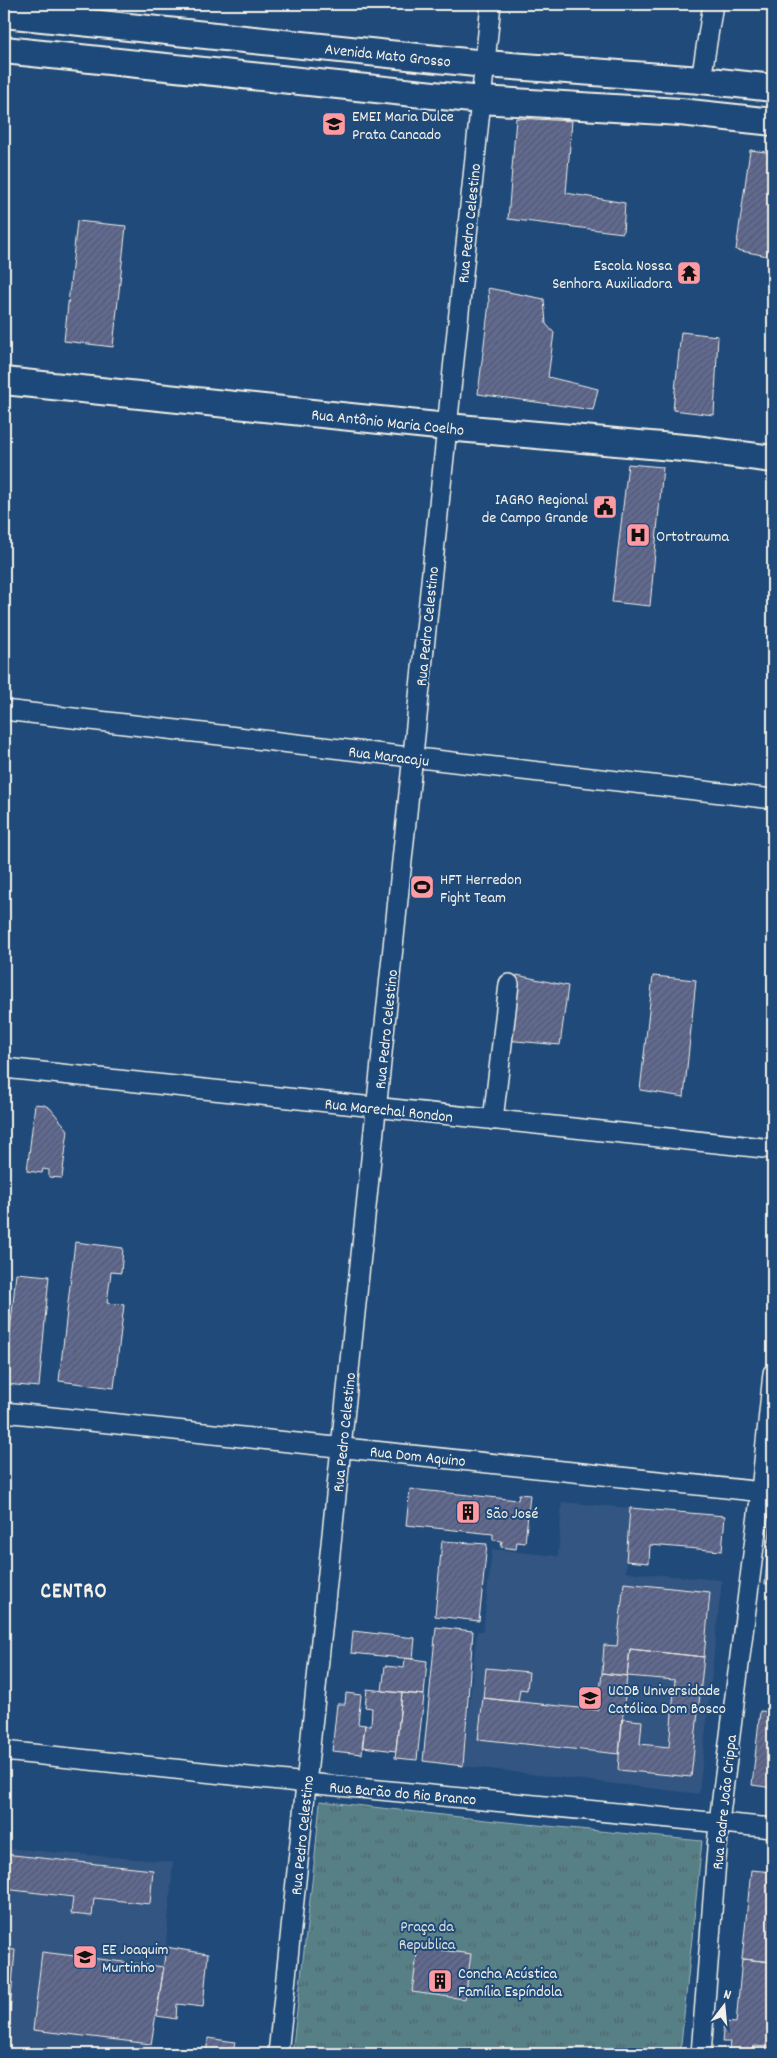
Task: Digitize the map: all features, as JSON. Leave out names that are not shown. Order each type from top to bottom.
[{"type":"main road","name":"Avenida Mato Grosso","points":[[4,14],[485,64],[701,80],[773,88]]},
{"type":"main road","points":[[4,50],[481,100],[680,112],[773,122]]},
{"type":"main road","points":[[680,112],[699,95],[701,80]]},
{"type":"main road","name":"Rua Antônio Maria Coelho","points":[[4,381],[447,427],[695,449],[773,459]]},
{"type":"street","name":"Rua Pedro Celestino","points":[[278,2054],[491,4]]},
{"type":"street","points":[[701,80],[713,4]]},
{"type":"street","name":"Rua Maracaju","points":[[4,710],[773,799]]},
{"type":"street","points":[[494,1120],[509,984]]},
{"type":"street","name":"Rua Marechal Rondon","points":[[4,1068],[773,1149]]},
{"type":"street","name":"Rua Padre João Crippa","points":[[701,2054],[719,1822],[767,1492],[773,1373]]},
{"type":"street","name":"Rua Dom Aquino","points":[[4,1412],[767,1492]]},
{"type":"street","name":"Rua Barão do Rio Branco","points":[[4,1751],[307,1783],[773,1828]]},
{"type":"shaded area","name":"UCDB Universidade Católica Dom Bosco","points":[[562,1502],[630,1508],[626,1572],[722,1580],[699,1794],[463,1766],[477,1631],[483,1631],[492,1549],[558,1556]]},
{"type":"shaded area","name":"EE Joaquim Murtinho","points":[[4,1848],[173,1862],[166,1947],[151,2054],[4,2054]]},
{"type":"green space","name":"Praça da Republica","points":[[320,1801],[486,1820],[702,1841],[680,2054],[292,2054]]},
{"type":"building","points":[[516,118],[572,121],[566,193],[625,203],[623,233],[508,219]]},
{"type":"building","points":[[750,150],[773,153],[773,257],[736,250]]},
{"type":"building","points":[[77,221],[126,226],[113,347],[64,341]]},
{"type":"building","points":[[488,288],[544,299],[546,324],[554,333],[548,377],[598,389],[593,410],[478,394],[489,303]]},
{"type":"building","points":[[681,332],[718,336],[714,415],[673,410]]},
{"type":"building","name":"Ortotrauma","points":[[628,464],[663,467],[650,606],[612,602]]},
{"type":"building","points":[[517,975],[568,986],[560,1045],[505,1040]]},
{"type":"building","points":[[653,976],[696,980],[684,1097],[640,1090]]},
{"type":"building","points":[[35,1104],[50,1108],[68,1130],[62,1178],[49,1177],[49,1170],[43,1169],[42,1173],[27,1171]]},
{"type":"building","points":[[75,1242],[123,1248],[121,1273],[111,1272],[107,1303],[124,1305],[114,1388],[59,1381]]},
{"type":"building","points":[[16,1273],[49,1276],[39,1387],[5,1384]]},
{"type":"building","name":"São José","points":[[410,1489],[518,1500],[519,1494],[530,1495],[525,1543],[517,1542],[516,1549],[501,1547],[502,1541],[493,1540],[493,1534],[406,1525]]},
{"type":"building","points":[[630,1508],[725,1516],[722,1551],[650,1545],[649,1563],[626,1561]]},
{"type":"building","points":[[773,1516],[773,1542],[769,1542],[771,1518]]},
{"type":"building","points":[[442,1541],[487,1544],[479,1621],[435,1616]]},
{"type":"building","points":[[768,1546],[773,1547],[773,1584],[765,1584]]},
{"type":"building","points":[[624,1583],[710,1592],[704,1657],[630,1649],[627,1676],[602,1673],[604,1645],[617,1646]]},
{"type":"building","points":[[436,1627],[473,1631],[463,1766],[423,1761]]},
{"type":"building","points":[[353,1631],[415,1638],[413,1659],[351,1653]]},
{"type":"building","points":[[630,1649],[704,1657],[691,1777],[618,1770],[622,1719],[642,1721],[640,1744],[669,1747],[675,1680],[627,1676]]},
{"type":"building","points":[[405,1658],[427,1661],[424,1695],[382,1691],[385,1666],[404,1668]]},
{"type":"building","points":[[486,1668],[529,1672],[527,1690],[520,1689],[518,1702],[483,1698]]},
{"type":"building","points":[[602,1673],[627,1676],[619,1754],[478,1739],[483,1698],[598,1710]]},
{"type":"building","points":[[367,1689],[402,1693],[396,1751],[362,1747],[365,1725],[371,1725],[372,1708],[365,1707]]},
{"type":"building","points":[[346,1693],[361,1695],[358,1724],[365,1725],[362,1754],[332,1751],[337,1704],[345,1704]]},
{"type":"building","points":[[402,1693],[424,1695],[417,1760],[395,1758]]},
{"type":"building","points":[[760,1711],[773,1712],[773,1788],[752,1785]]},
{"type":"building","points":[[4,1779],[8,1779],[4,1818]]},
{"type":"building","points":[[4,1854],[153,1870],[150,1904],[94,1898],[92,1916],[71,1914],[73,1897],[4,1889]]},
{"type":"building","points":[[751,1870],[773,1872],[773,1962],[742,1959]]},
{"type":"building","points":[[166,1947],[208,1954],[203,2007],[177,2004],[176,2019],[157,2016]]},
{"type":"building","name":"Concha Acústica Família Espíndola","points":[[418,1947],[471,1954],[465,1999],[412,1992]]},
{"type":"building","points":[[4,1949],[15,1950],[8,2036],[4,2036]]},
{"type":"building","points":[[42,1952],[164,1967],[151,2044],[33,2030]]},
{"type":"building","points":[[742,1959],[773,1962],[773,2054],[767,2054],[768,2047],[753,2046],[752,2054],[728,2054],[730,2042],[722,2042],[724,2022],[736,2023]]},
{"type":"building","points":[[208,2038],[235,2042],[233,2052],[245,2054],[206,2054]]},
{"type":"place","name":"EMEI Maria Dulce Prata Cancado","points":[[334,124]]},
{"type":"place","name":"Escola Nossa Senhora Auxiliadora","points":[[689,273]]},
{"type":"place","name":"IAGRO Regional de Campo Grande","points":[[605,507]]},
{"type":"place","name":"Ortotrauma","points":[[638,535]]},
{"type":"place","name":"HFT Herredon Fight Team","points":[[422,887]]},
{"type":"place","name":"São José","points":[[468,1512]]},
{"type":"place","name":"UCDB Universidade Católica Dom Bosco","points":[[590,1698]]},
{"type":"place","name":"EE Joaquim Murtinho","points":[[85,1957]]},
{"type":"place","name":"Concha Acústica Família Espíndola","points":[[440,1981]]},
{"type":"district","name":"CENTRO","points":[[74,1590]]}]
